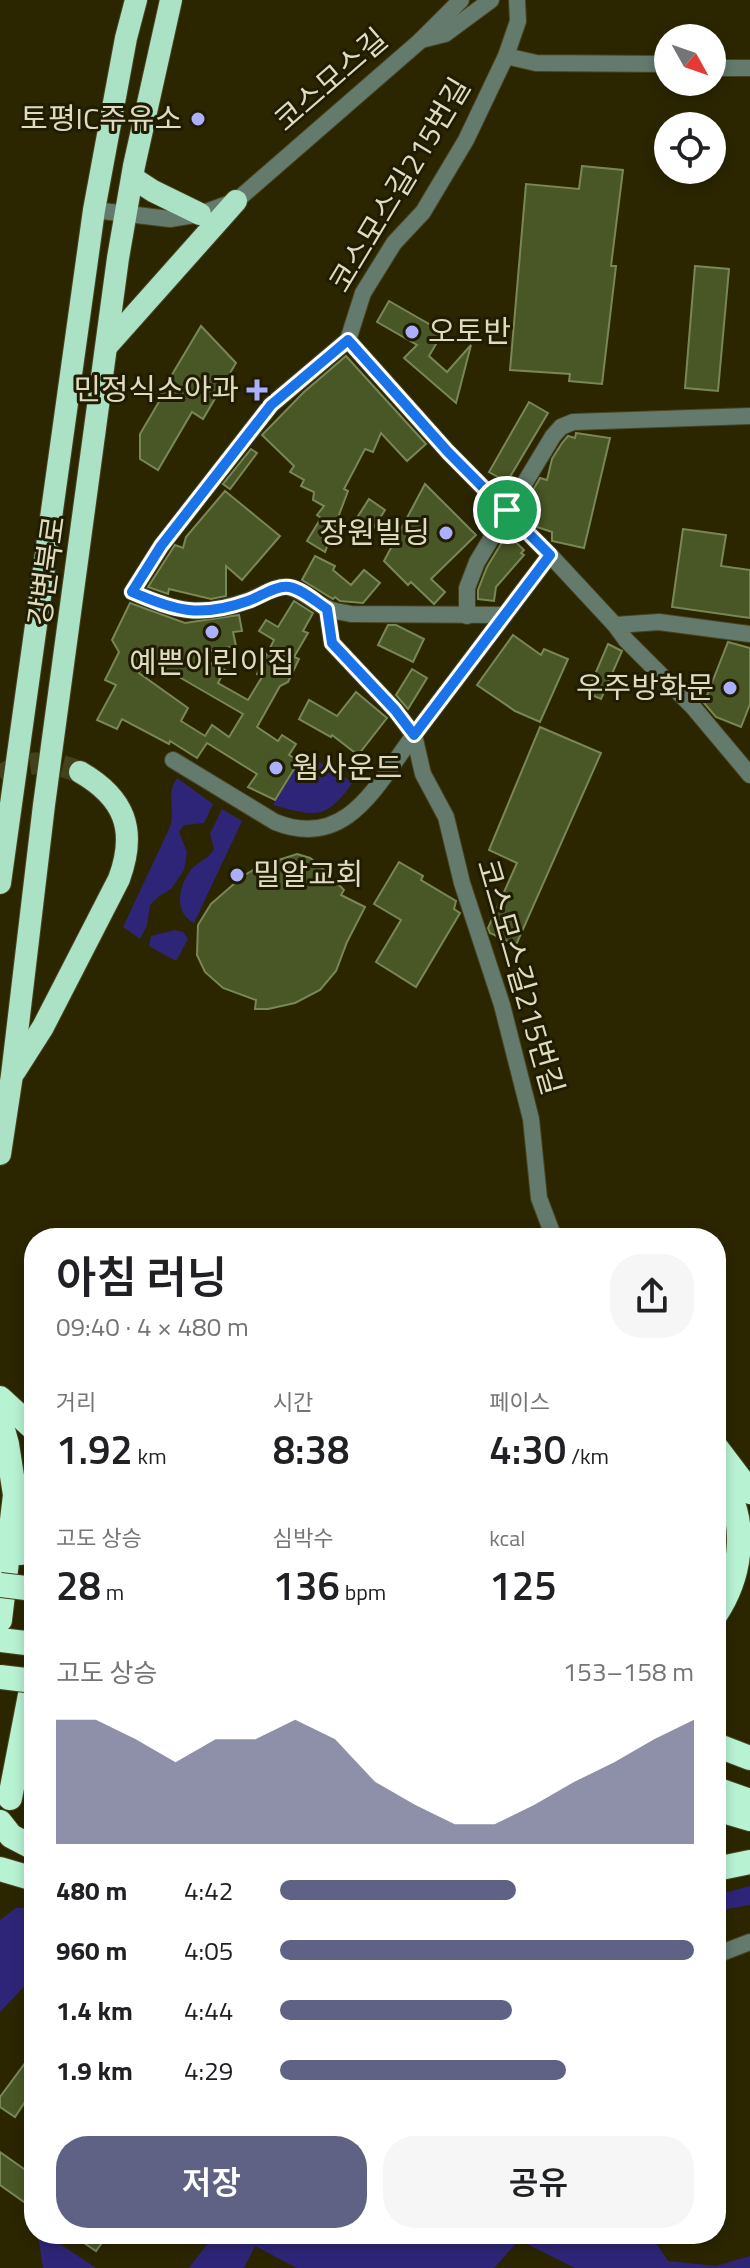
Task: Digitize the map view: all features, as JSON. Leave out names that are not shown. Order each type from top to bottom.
[{"type":"highway","points":[[0,883],[94,210],[136,0]]},
{"type":"highway","name":"강변북로","points":[[0,1154],[125,213],[171,0]]},
{"type":"highway","points":[[133,178],[200,214]]},
{"type":"highway","points":[[107,346],[236,201]]},
{"type":"highway","points":[[12,1075],[43,1027],[119,879],[127,857],[129,838],[122,814],[111,794],[80,772]]},
{"type":"highway","points":[[0,1398],[24,1422]]},
{"type":"highway","points":[[0,1419],[15,1495],[0,1621]]},
{"type":"highway","points":[[726,1460],[750,1492]]},
{"type":"highway","points":[[726,1488],[735,1512],[739,1544],[726,1597]]},
{"type":"highway","points":[[0,1621],[24,1537]]},
{"type":"highway","points":[[0,1585],[24,1588]]},
{"type":"highway","points":[[0,1640],[24,1643]]},
{"type":"highway","points":[[0,1677],[24,1680]]},
{"type":"highway","points":[[10,1798],[24,1726]]},
{"type":"highway","points":[[726,1749],[750,1758]]},
{"type":"highway","points":[[726,1793],[750,1801]]},
{"type":"highway","points":[[726,1812],[750,1819]]},
{"type":"highway","points":[[0,1822],[11,1836],[24,1843]]},
{"type":"highway","points":[[726,1867],[750,1862]]},
{"type":"highway","points":[[0,1869],[24,1876]]},
{"type":"highway","points":[[0,1888],[24,1887]]},
{"type":"street","name":"코스모스길","points":[[236,201],[420,41],[461,0]]},
{"type":"street","points":[[420,41],[445,34],[491,0]]},
{"type":"street","name":"코스모스길215번길","points":[[505,615],[351,614],[327,609],[286,586],[244,603],[197,611],[169,608],[132,592],[161,546],[271,405],[348,340],[363,293],[394,243],[423,212],[466,140],[506,56],[518,21],[517,0]]},
{"type":"street","points":[[506,56],[545,64],[654,64]]},
{"type":"street","points":[[726,68],[750,68]]},
{"type":"street","points":[[94,210],[170,219],[200,214],[236,201]]},
{"type":"street","points":[[348,340],[448,452],[693,707],[750,775]]},
{"type":"street","points":[[467,616],[469,580],[507,510],[561,427],[573,422],[750,416]]},
{"type":"street","points":[[173,760],[275,822],[291,828],[313,830],[334,825],[352,815],[550,555]]},
{"type":"street","name":"코스모스길215번길","points":[[327,609],[332,643],[395,710],[414,735],[423,774],[446,817],[462,883],[502,1005],[531,1119],[539,1198],[550,1228]]},
{"type":"street","points":[[615,625],[659,622],[750,634]]},
{"type":"street","points":[[726,1951],[750,1942]]},
{"type":"shaded area","points":[[305,754],[353,782],[335,803],[319,812],[300,812],[273,805]]},
{"type":"shaded area","points":[[177,778],[213,804],[204,823],[184,825],[179,832],[187,852],[184,870],[171,889],[150,905],[147,925],[140,939],[123,927],[170,827],[171,796]]},
{"type":"shaded area","points":[[222,809],[242,821],[194,923],[183,913],[181,892],[190,871],[214,849],[210,834]]},
{"type":"shaded area","points":[[175,930],[183,932],[188,939],[176,961],[149,946],[151,936]]},
{"type":"shaded area","points":[[750,1886],[750,1905],[726,1909],[726,1892]]},
{"type":"shaded area","points":[[16,1908],[24,1908],[24,1987],[0,2012],[0,1920]]},
{"type":"shaded area","points":[[39,2244],[60,2244],[96,2268],[43,2268]]},
{"type":"shaded area","points":[[207,2244],[515,2244],[494,2268],[297,2268],[255,2246],[244,2268],[189,2268]]},
{"type":"shaded area","points":[[527,2244],[657,2244],[668,2261],[716,2266],[750,2256],[750,2268],[575,2268]]},
{"type":"building","points":[[582,166],[623,170],[611,266],[616,266],[602,384],[569,381],[570,374],[510,370],[526,184],[579,189]]},
{"type":"building","points":[[695,266],[729,269],[718,391],[685,388]]},
{"type":"building","points":[[389,301],[443,332],[429,356],[447,372],[471,345],[456,403],[404,358],[417,345],[377,322]]},
{"type":"building","points":[[201,326],[236,363],[203,419],[192,412],[158,470],[140,459],[140,434]]},
{"type":"building","points":[[346,356],[426,444],[407,461],[381,433],[373,452],[365,449],[344,489],[348,491],[325,552],[307,541],[321,518],[317,515],[324,506],[313,500],[314,492],[301,486],[304,480],[290,472],[294,466],[262,435],[304,392]]},
{"type":"building","points":[[529,402],[548,413],[507,482],[489,472]]},
{"type":"building","points":[[576,433],[610,438],[584,548],[552,541],[552,532],[537,527],[539,518],[525,514],[527,500],[540,478],[547,480],[552,459],[562,443],[568,436],[575,438]]},
{"type":"building","points":[[251,449],[257,453],[230,489],[223,484]]},
{"type":"building","points":[[425,484],[476,535],[431,579],[445,592],[434,604],[411,582],[408,585],[384,561]]},
{"type":"building","points":[[225,491],[280,536],[242,580],[226,566],[226,596],[211,599],[169,589],[168,594],[148,587],[175,545],[183,548],[186,537]]},
{"type":"building","points":[[369,499],[385,510],[367,538],[351,527]]},
{"type":"building","points":[[683,529],[726,535],[721,566],[750,570],[750,618],[672,607]]},
{"type":"building","points":[[507,534],[524,550],[521,553],[524,555],[496,587],[494,601],[478,599],[478,590],[487,567]]},
{"type":"building","points":[[315,556],[335,566],[333,570],[351,585],[364,570],[380,583],[363,603],[333,599],[302,580]]},
{"type":"building","points":[[294,601],[313,613],[303,631],[308,633],[294,657],[299,659],[288,682],[280,686],[257,727],[278,741],[282,735],[296,744],[289,755],[299,761],[275,800],[248,787],[257,774],[207,743],[197,758],[170,741],[169,744],[122,719],[117,729],[97,720],[116,685],[105,680],[119,652],[112,640],[130,603],[185,623],[239,615],[242,631],[233,632],[236,646],[192,654],[225,670],[218,683],[248,700],[262,677],[257,674],[274,640],[259,631],[266,620],[278,627]],"holes":[[[148,659],[243,714],[229,737],[212,725],[205,736],[181,721],[188,708],[139,673]]]},
{"type":"building","points":[[388,625],[396,625],[424,639],[413,662],[378,645]]},
{"type":"building","points":[[513,635],[541,655],[544,649],[568,659],[540,722],[515,711],[477,685]]},
{"type":"building","name":"우주방화문","points":[[728,642],[750,648],[750,704],[741,727],[716,717],[704,703]]},
{"type":"building","points":[[608,644],[622,651],[601,699],[587,693]]},
{"type":"building","points":[[412,669],[427,678],[408,709],[396,695]]},
{"type":"building","points":[[356,692],[387,718],[358,755],[332,735],[299,719],[309,700],[337,716]]},
{"type":"building","points":[[540,727],[601,753],[516,945],[490,933],[488,928],[517,863],[489,850]]},
{"type":"building","points":[[297,854],[319,865],[344,890],[341,895],[365,907],[336,971],[320,990],[295,1003],[255,1009],[256,1000],[223,988],[205,972],[197,955],[198,925],[211,904],[243,876],[260,866]]},
{"type":"building","points":[[399,862],[423,876],[421,880],[456,901],[454,909],[460,913],[416,987],[376,962],[401,920],[374,904]]},
{"type":"building","points":[[24,2065],[24,2103],[15,2117],[0,2107],[0,2097]]},
{"type":"building","points":[[0,2152],[24,2169],[24,2202],[0,2185]]},
{"type":"building","points":[[86,2244],[101,2244],[96,2251]]},
{"type":"tunnel","points":[[0,777],[19,767],[39,763],[80,772]]},
{"type":"place","name":"토평IC주유소","points":[[198,119]]},
{"type":"place","name":"오토반","points":[[412,332]]},
{"type":"place","name":"민정식소아과","points":[[257,390]]},
{"type":"place","name":"장원빌딩","points":[[446,533]]},
{"type":"place","name":"예쁜이린이집","points":[[212,632]]},
{"type":"place","name":"우주방화문","points":[[730,688]]},
{"type":"place","name":"웜사운드","points":[[276,768]]},
{"type":"place","name":"밀알교회","points":[[237,875]]},
{"type":"route","points":[[348,340],[448,452],[507,510],[550,555],[414,735],[395,710],[334,647],[327,609],[293,588],[278,588],[244,603],[206,611],[169,608],[132,592],[161,546],[271,405],[348,340]]}]
